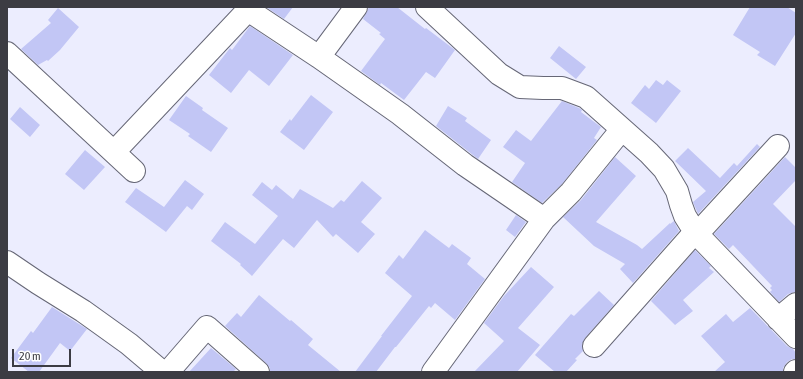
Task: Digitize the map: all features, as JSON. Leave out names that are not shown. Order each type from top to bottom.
[{"type":"street","points":[[319,57],[356,7]]},
{"type":"street","points":[[427,7],[499,74],[520,87],[562,88],[586,97],[649,152],[664,169],[677,191],[680,205],[696,233],[718,254],[796,337]]},
{"type":"street","points":[[114,152],[248,10],[319,57],[400,114],[465,165],[544,219]]},
{"type":"street","points":[[7,53],[134,172]]},
{"type":"street","points":[[433,372],[544,219],[571,192],[622,129]]},
{"type":"street","points":[[594,346],[696,233],[778,146]]},
{"type":"street","points":[[7,262],[83,311],[129,344],[162,372]]},
{"type":"street","points":[[778,319],[796,304]]},
{"type":"street","points":[[168,372],[206,327],[258,372]]},
{"type":"building","points":[[266,7],[293,7],[284,19]]},
{"type":"building","points":[[369,7],[397,7],[455,50],[435,78],[426,72],[404,100],[381,83],[380,85],[361,71],[385,39],[379,34],[381,33],[363,19]]},
{"type":"building","points":[[750,7],[787,7],[796,13],[796,33],[775,66],[757,55],[760,52],[733,35]]},
{"type":"building","points":[[58,8],[79,27],[60,50],[48,61],[47,60],[38,65],[21,49],[51,23],[48,20]]},
{"type":"building","points":[[250,26],[293,55],[269,86],[249,70],[231,93],[209,75],[230,48],[232,50]]},
{"type":"building","points":[[559,46],[586,67],[576,79],[550,58]]},
{"type":"building","points":[[656,80],[663,85],[667,80],[681,91],[656,123],[631,103],[645,85],[649,89]]},
{"type":"building","points":[[311,95],[333,112],[304,150],[280,132],[290,119],[291,121]]},
{"type":"building","points":[[186,96],[203,108],[202,110],[228,128],[211,152],[188,136],[190,134],[169,120]]},
{"type":"building","points":[[562,101],[582,110],[581,112],[601,127],[594,138],[597,140],[562,184],[542,203],[512,182],[525,163],[503,147],[516,130],[531,141]]},
{"type":"building","points":[[448,106],[467,118],[465,121],[491,140],[478,159],[436,126]]},
{"type":"building","points":[[20,107],[40,125],[30,137],[10,119]]},
{"type":"building","points":[[757,144],[760,147],[698,214],[693,202],[706,191],[675,161],[688,148],[720,178],[734,163],[737,166]]},
{"type":"building","points":[[85,150],[105,167],[84,190],[65,174]]},
{"type":"building","points":[[615,157],[636,176],[596,222],[642,249],[674,221],[679,231],[633,283],[620,269],[625,264],[594,246],[563,217],[581,200]]},
{"type":"building","points":[[785,157],[796,168],[796,180],[773,204],[796,227],[796,292],[788,294],[779,302],[770,292],[772,290],[770,288],[772,286],[733,245],[729,249],[714,234]]},
{"type":"building","points":[[185,180],[204,194],[192,210],[187,206],[166,232],[125,202],[136,188],[164,207]]},
{"type":"building","points":[[362,181],[382,198],[361,222],[375,234],[358,253],[336,234],[333,237],[317,220],[294,248],[283,239],[252,276],[240,265],[241,264],[211,241],[225,222],[255,244],[278,216],[252,195],[262,182],[272,190],[276,185],[293,199],[300,189],[333,208],[341,200],[344,202]]},
{"type":"building","points":[[516,215],[526,222],[515,237],[506,230]]},
{"type":"building","points":[[425,230],[449,248],[452,244],[471,258],[467,264],[485,279],[455,320],[435,303],[431,308],[429,306],[376,372],[355,372],[412,296],[385,273],[399,255],[403,259]]},
{"type":"building","points":[[695,250],[711,266],[709,268],[714,272],[683,300],[693,311],[675,325],[651,301]]},
{"type":"building","points":[[531,267],[554,287],[518,328],[540,345],[517,372],[474,372],[504,341],[484,323],[504,296]]},
{"type":"building","points":[[599,291],[614,305],[585,338],[582,344],[583,351],[575,359],[577,360],[566,372],[555,372],[535,355],[571,314],[574,316]]},
{"type":"building","points":[[259,295],[313,339],[308,345],[341,372],[270,372],[270,368],[266,363],[225,326],[237,313],[241,317]]},
{"type":"building","points":[[52,307],[87,329],[70,351],[60,343],[39,372],[29,372],[11,358],[31,331],[33,333]]},
{"type":"building","points":[[750,308],[787,346],[793,349],[796,353],[796,359],[792,359],[787,362],[783,368],[783,372],[714,372],[725,362],[701,336],[726,314],[733,322]]},
{"type":"building","points":[[211,348],[236,369],[233,372],[189,372]]}]
